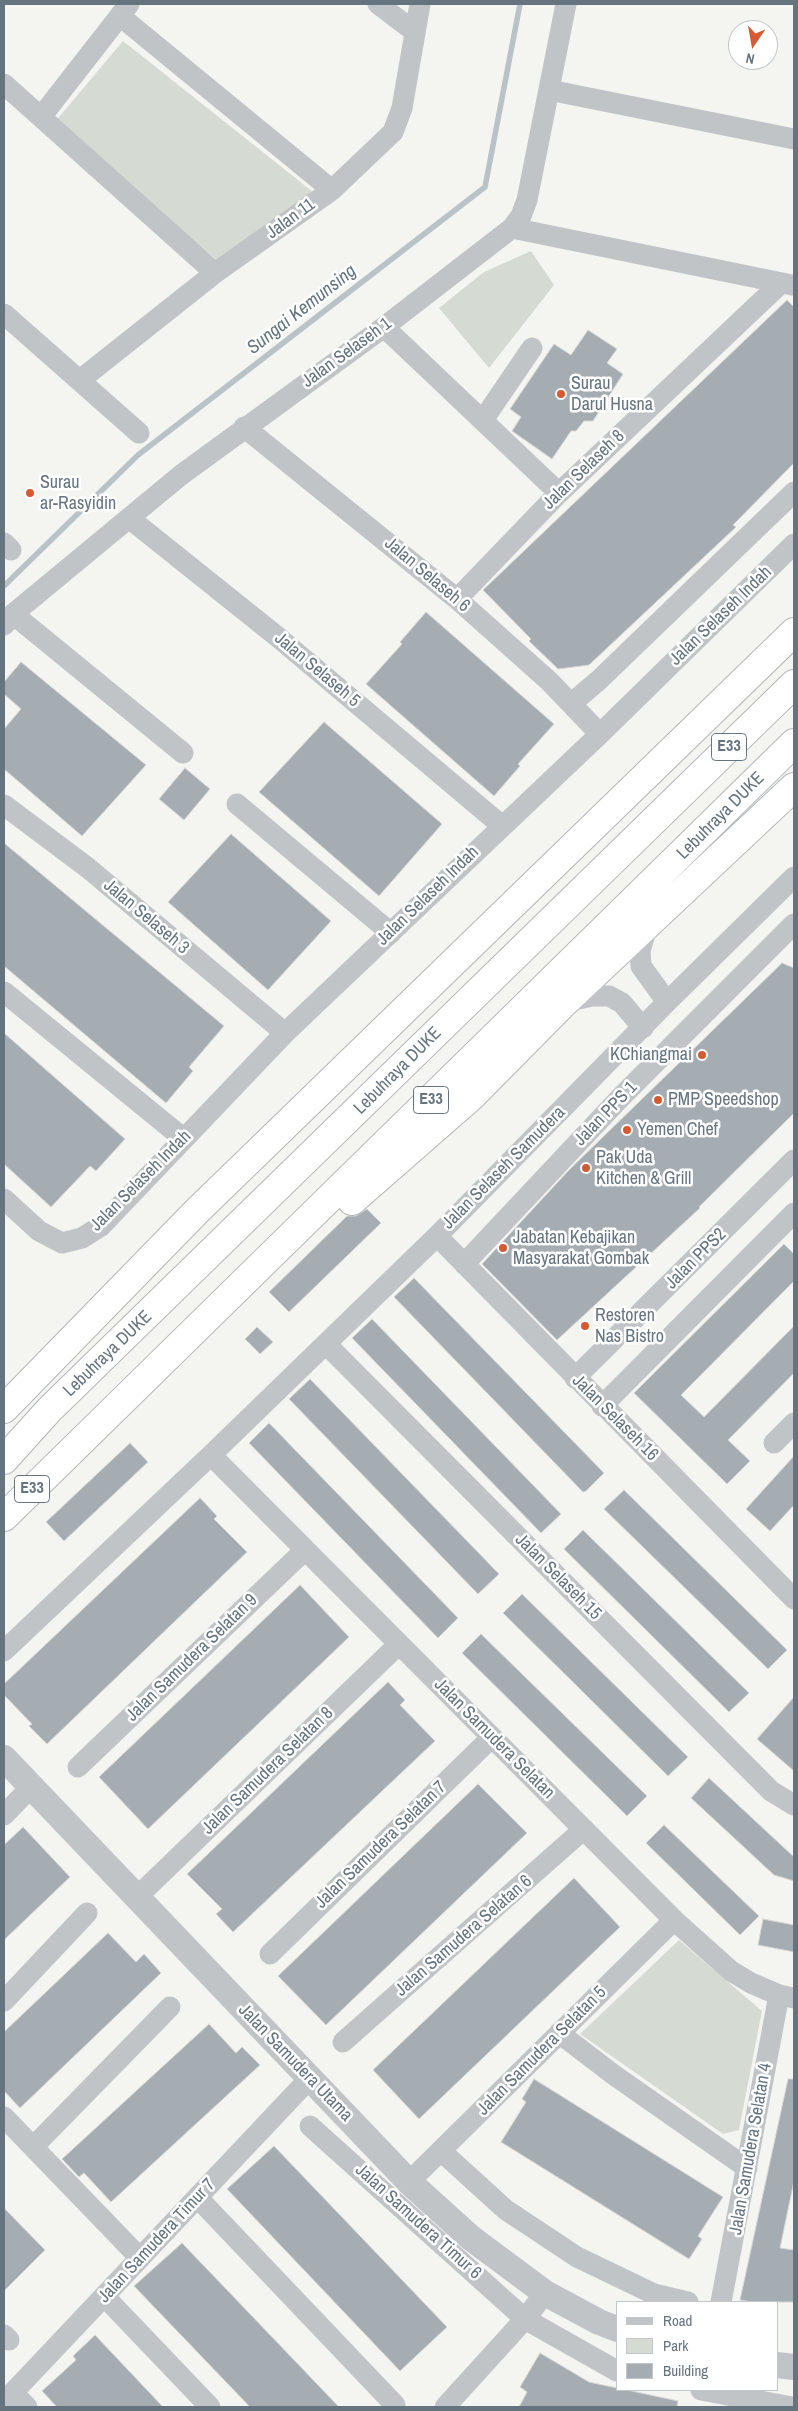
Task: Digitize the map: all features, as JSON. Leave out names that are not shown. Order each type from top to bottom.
[{"type":"highway","points":[[4,1409],[232,1177],[794,632]]},
{"type":"highway","name":"Lebuhraya DUKE","points":[[4,1460],[56,1404],[794,684]]},
{"type":"highway","name":"Lebuhraya DUKE","points":[[4,1517],[794,743]]},
{"type":"highway","points":[[195,1331],[341,1211],[472,1096],[565,1002],[647,927],[732,843],[794,787]]},
{"type":"street","points":[[378,4],[415,32]]},
{"type":"street","name":"Jalan 11","points":[[80,380],[215,273],[332,190],[393,132],[402,108],[420,4]]},
{"type":"street","name":"Jalan Selaseh 1","points":[[9,620],[181,475],[244,427],[384,327],[512,228],[521,216],[527,200],[566,4]]},
{"type":"street","points":[[41,117],[124,10],[332,190]]},
{"type":"street","points":[[4,84],[215,273]]},
{"type":"street","points":[[549,90],[794,139]]},
{"type":"street","points":[[512,228],[788,284]]},
{"type":"street","name":"Jalan Selaseh 8","points":[[457,599],[559,493],[788,284]]},
{"type":"street","points":[[4,314],[139,433]]},
{"type":"street","points":[[384,327],[559,493]]},
{"type":"street","points":[[482,420],[532,348]]},
{"type":"street","name":"Jalan Selaseh 6","points":[[244,427],[457,599],[519,653],[572,703],[600,734]]},
{"type":"street","points":[[572,703],[599,680],[794,492]]},
{"type":"street","name":"Jalan Selaseh 5","points":[[130,518],[279,638],[502,825]]},
{"type":"street","name":"Jalan Selaseh Indah","points":[[4,1199],[39,1231],[62,1243],[82,1238],[101,1226],[285,1033],[600,734],[794,544]]},
{"type":"street","points":[[9,620],[183,753]]},
{"type":"street","points":[[237,804],[391,933]]},
{"type":"street","name":"Jalan Selaseh 3","points":[[4,805],[88,868],[285,1033]]},
{"type":"street","name":"Jalan Selaseh Samudera","points":[[4,1651],[211,1455],[437,1236],[667,1002],[794,877]]},
{"type":"street","points":[[771,898],[794,924]]},
{"type":"street","name":"Jalan PPS 1","points":[[464,1264],[620,1098],[794,924]]},
{"type":"street","points":[[647,927],[640,951],[641,966],[667,1002]]},
{"type":"street","points":[[4,992],[184,1139]]},
{"type":"street","points":[[565,1002],[592,996],[609,996],[622,1003],[643,1028]]},
{"type":"street","name":"Jalan PPS2","points":[[575,1378],[794,1160]]},
{"type":"street","points":[[602,1406],[794,1213]]},
{"type":"street","name":"Jalan Selaseh 16","points":[[437,1236],[602,1406],[792,1592]]},
{"type":"street","name":"Jalan Selaseh 15","points":[[326,1344],[764,1784],[794,1805]]},
{"type":"street","points":[[774,1443],[794,1423]]},
{"type":"street","name":"Jalan Samudera Selatan","points":[[211,1455],[674,1920],[731,1971],[751,1983],[787,1996]]},
{"type":"street","name":"Jalan Samudera Selatan 9","points":[[78,1767],[305,1550]]},
{"type":"street","name":"Jalan Samudera Selatan 8","points":[[136,1897],[399,1644]]},
{"type":"street","name":"Jalan Samudera Selatan 7","points":[[270,1954],[492,1737]]},
{"type":"street","name":"Jalan Samudera Utama","points":[[4,1758],[410,2182],[471,2238],[546,2293],[599,2322],[616,2329]]},
{"type":"street","points":[[4,1815],[32,1788]]},
{"type":"street","name":"Jalan Samudera Selatan 6","points":[[343,2042],[584,1829]]},
{"type":"street","points":[[4,2000],[88,1913]]},
{"type":"street","name":"Jalan Samudera Selatan 5","points":[[410,2182],[674,1920]]},
{"type":"street","name":"Jalan Samudera Selatan 4","points":[[721,2301],[747,2168],[787,1996]]},
{"type":"street","points":[[33,2147],[170,2007]]},
{"type":"street","points":[[559,2034],[747,2168]]},
{"type":"street","name":"Jalan Samudera Timur 7","points":[[15,2401],[140,2258],[310,2078]]},
{"type":"street","points":[[4,2117],[140,2258]]},
{"type":"street","name":"Jalan Samudera Timur 6","points":[[310,2126],[526,2319],[616,2370]]},
{"type":"street","points":[[441,2151],[506,2210],[577,2257],[654,2294],[684,2301]]},
{"type":"street","points":[[198,2198],[395,2406]]},
{"type":"street","points":[[445,2407],[526,2319],[546,2293]]},
{"type":"street","points":[[105,2297],[210,2407]]},
{"type":"street","points":[[778,2364],[794,2367]]},
{"type":"street","points":[[705,2391],[792,2407]]},
{"type":"green space","points":[[123,41],[313,192],[217,260],[54,123]]},
{"type":"green space","points":[[531,251],[554,285],[489,368],[439,308],[484,272]]},
{"type":"green space","points":[[679,1940],[762,2011],[739,2130],[723,2134],[580,2034]]},
{"type":"building","points":[[787,300],[794,307],[794,463],[733,525],[736,527],[589,665],[558,669],[529,641],[531,639],[483,590]]},
{"type":"building","name":"Surau Darul Husna","points":[[588,330],[617,349],[607,363],[623,374],[593,421],[584,421],[576,431],[571,431],[552,459],[512,431],[521,417],[510,409],[554,344],[571,355]]},
{"type":"building","points":[[426,612],[554,724],[518,764],[520,766],[494,796],[366,684],[402,644],[400,642]]},
{"type":"building","points":[[21,662],[146,765],[82,836],[4,769],[4,729],[21,709],[4,694],[4,682]]},
{"type":"building","points":[[324,722],[442,824],[379,896],[259,792]]},
{"type":"building","points":[[185,768],[210,789],[184,820],[159,799]]},
{"type":"building","points":[[231,834],[331,921],[268,990],[168,902]]},
{"type":"building","points":[[4,843],[224,1026],[189,1067],[193,1071],[166,1103],[4,966]]},
{"type":"building","points":[[782,963],[794,968],[794,1113],[700,1208],[557,1340],[482,1264],[569,1170]]},
{"type":"building","points":[[4,1033],[125,1139],[96,1171],[90,1166],[51,1207],[4,1164]]},
{"type":"building","points":[[367,1209],[381,1223],[289,1312],[269,1292],[347,1216],[356,1216]]},
{"type":"building","points":[[784,1244],[794,1254],[794,1281],[681,1395],[704,1417],[794,1326],[794,1373],[728,1440],[750,1461],[727,1484],[634,1393]]},
{"type":"building","points":[[414,1278],[604,1473],[586,1491],[583,1492],[394,1297]]},
{"type":"building","points":[[372,1319],[561,1514],[541,1533],[352,1338]]},
{"type":"building","points":[[257,1327],[273,1342],[260,1354],[245,1339]]},
{"type":"building","points":[[310,1379],[499,1574],[478,1594],[289,1399]]},
{"type":"building","points":[[269,1423],[458,1618],[438,1638],[249,1443]]},
{"type":"building","points":[[130,1443],[148,1462],[64,1541],[46,1522]]},
{"type":"building","points":[[794,1456],[794,1505],[770,1531],[746,1509]]},
{"type":"building","points":[[624,1490],[787,1650],[768,1669],[604,1509]]},
{"type":"building","points":[[200,1498],[217,1516],[214,1519],[247,1552],[47,1744],[29,1726],[32,1724],[4,1695],[4,1684]]},
{"type":"building","points":[[583,1530],[749,1693],[729,1712],[564,1549]]},
{"type":"building","points":[[300,1585],[349,1637],[148,1829],[99,1777]]},
{"type":"building","points":[[522,1594],[688,1757],[668,1776],[503,1613]]},
{"type":"building","points":[[481,1634],[647,1796],[627,1816],[462,1653]]},
{"type":"building","points":[[388,1682],[405,1700],[400,1705],[435,1741],[233,1932],[216,1914],[222,1909],[187,1874]]},
{"type":"building","points":[[794,1697],[794,1771],[757,1739]]},
{"type":"building","points":[[709,1778],[794,1857],[794,1881],[774,1875],[691,1798]]},
{"type":"building","points":[[478,1784],[527,1833],[326,2025],[278,1976]]},
{"type":"building","points":[[664,1825],[759,1916],[740,1935],[646,1843]]},
{"type":"building","points":[[23,1827],[70,1877],[4,1940],[4,1845]]},
{"type":"building","points":[[574,1878],[620,1927],[419,2119],[373,2070]]},
{"type":"building","points":[[763,1919],[794,1925],[794,1952],[758,1945]]},
{"type":"building","points":[[108,1933],[136,1962],[144,1954],[161,1973],[20,2108],[4,2091],[4,2032]]},
{"type":"building","points":[[209,2024],[236,2053],[242,2047],[260,2065],[111,2202],[84,2173],[79,2177],[62,2159]]},
{"type":"building","points":[[534,2079],[723,2197],[698,2236],[702,2239],[689,2259],[501,2142],[526,2102],[522,2099]]},
{"type":"building","points":[[788,2079],[794,2079],[794,2181],[780,2248],[794,2250],[794,2302],[740,2300]]},
{"type":"building","points":[[274,2146],[447,2327],[400,2371],[227,2189]]},
{"type":"building","points":[[4,2208],[45,2250],[4,2291]]},
{"type":"building","points":[[182,2243],[339,2407],[250,2407],[134,2286]]},
{"type":"building","points":[[95,2335],[163,2407],[57,2407],[42,2391],[76,2360],[73,2356]]},
{"type":"building","points":[[540,2353],[589,2382],[616,2388],[616,2391],[632,2391],[678,2401],[677,2407],[519,2407],[527,2392],[520,2387]]},
{"type":"waterway","name":"Sungai Kemunsing","points":[[4,586],[138,455],[485,187],[520,4]]},
{"type":"place","name":"Surau Darul Husna","points":[[561,394]]},
{"type":"place","name":"Surau ar-Rasyidin","points":[[30,493]]},
{"type":"place","name":"KChiangmai","points":[[702,1055]]},
{"type":"place","name":"PMP Speedshop","points":[[658,1100]]},
{"type":"place","name":"Yemen Chef","points":[[627,1130]]},
{"type":"place","name":"Pak Uda Kitchen & Grill","points":[[586,1168]]},
{"type":"place","name":"Jabatan Kebajikan Masyarakat Gombak","points":[[503,1248]]},
{"type":"place","name":"Restoren Nas Bistro","points":[[585,1326]]}]
